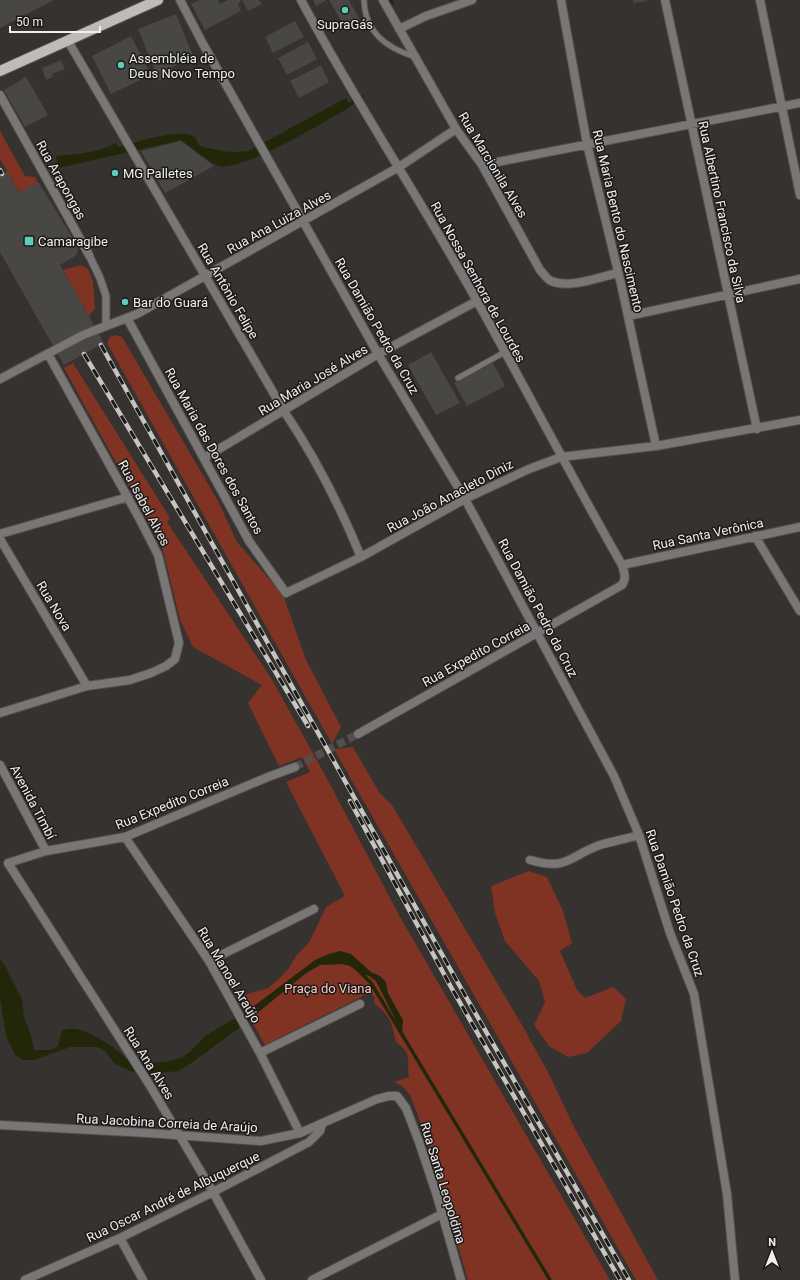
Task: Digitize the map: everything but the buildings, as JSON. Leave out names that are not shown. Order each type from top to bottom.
[{"type":"main road","points":[[0,71],[158,0]]},
{"type":"street","name":"Rua Damião Pedro da Cruz","points":[[180,0],[203,44],[378,354],[466,499],[614,776],[639,835],[670,933],[694,994],[727,1194],[735,1280]]},
{"type":"street","name":"Rua Nossa Senhora de Lourdes","points":[[301,0],[351,90],[399,167],[477,301],[561,457],[622,565],[625,581]]},
{"type":"street","name":"Rua Marcionila Alves","points":[[383,0],[456,129],[482,165],[540,270],[549,280],[562,283],[576,282],[618,273]]},
{"type":"street","points":[[399,29],[426,16],[472,0]]},
{"type":"street","name":"Rua Maria Bento do Nascimento","points":[[561,0],[587,144],[628,316],[656,446]]},
{"type":"street","name":"Rua Albertino Francisco da Silva","points":[[666,0],[691,124],[757,429]]},
{"type":"street","points":[[760,0],[800,195]]},
{"type":"street","name":"Rua Antônio Felipe","points":[[68,41],[284,411],[326,479],[362,557]]},
{"type":"street","name":"Rua Arapongas","points":[[0,95],[89,255],[100,278],[106,296],[106,325]]},
{"type":"street","points":[[482,165],[800,103]]},
{"type":"street","name":"Rua Ana Luiza Alves","points":[[0,379],[106,325],[128,318],[206,276],[399,167],[456,129]]},
{"type":"street","points":[[628,316],[728,296],[800,279]]},
{"type":"street","name":"Rua Maria José Alves","points":[[204,458],[378,354],[477,301]]},
{"type":"street","name":"Rua Maria das Dores dos Santos","points":[[128,318],[249,541],[286,593]]},
{"type":"street","name":"Rua Isabel Alves","points":[[0,713],[87,686],[130,680],[151,673],[166,666],[175,659],[178,652],[178,634],[170,608],[164,576],[158,555],[128,497],[48,354]]},
{"type":"street","name":"Rua João Anacleto Diniz","points":[[286,593],[362,557],[466,499],[529,469],[561,457],[656,446],[757,429],[800,420]]},
{"type":"street","points":[[0,534],[128,497]]},
{"type":"street","name":"Rua Santa Verônica","points":[[622,565],[800,527]]},
{"type":"street","points":[[755,536],[800,611]]},
{"type":"street","name":"Rua Nova","points":[[0,538],[87,686]]},
{"type":"street","name":"Rua Expedito Correia","points":[[358,734],[537,634],[622,585],[625,581]]},
{"type":"street","name":"Avenida Timbí","points":[[0,765],[46,851]]},
{"type":"street","name":"Rua Expedito Correia","points":[[8,863],[46,851],[126,837],[268,776],[296,767]]},
{"type":"street","points":[[530,860],[543,864],[555,864],[569,861],[600,845],[639,835]]},
{"type":"street","name":"Rua Manoel Araújo","points":[[126,837],[209,961],[260,1053],[300,1132]]},
{"type":"street","name":"Rua Ana Alves","points":[[8,863],[149,1084],[213,1192],[261,1280]]},
{"type":"street","points":[[209,961],[314,909]]},
{"type":"street","points":[[260,1053],[360,1004]]},
{"type":"street","name":"Rua Jacobina Correia de Araújo","points":[[0,1125],[261,1141],[300,1132],[322,1124],[377,1099],[397,1096]]},
{"type":"street","name":"Rua Santa Leopoldina","points":[[397,1096],[406,1108],[442,1214],[461,1280]]},
{"type":"street","name":"Rua Oscar André de Albuquerque","points":[[25,1280],[120,1238],[309,1142],[320,1131],[322,1124]]},
{"type":"street","points":[[312,1280],[442,1214]]},
{"type":"street","points":[[120,1238],[143,1280]]},
{"type":"lane","points":[[364,0],[367,18],[384,44],[397,52],[415,57]]},
{"type":"lane","points":[[458,378],[504,352]]},
{"type":"green space","points":[[0,131],[25,176],[35,177],[39,184],[20,193],[0,159]]},
{"type":"green space","points":[[81,265],[88,269],[93,282],[95,308],[89,316],[63,270]]},
{"type":"green space","points":[[115,335],[122,337],[218,501],[237,542],[283,595],[306,660],[341,727],[332,744],[107,343],[110,337]]},
{"type":"green space","name":"Praça do Viana","points":[[73,363],[170,518],[167,522],[271,678],[324,773],[399,915],[610,1280],[468,1280],[425,1134],[410,1095],[402,1086],[394,1082],[409,1077],[407,1054],[396,1042],[390,1020],[374,1003],[375,997],[369,993],[265,1045],[238,997],[268,988],[278,980],[289,968],[296,956],[310,941],[326,907],[345,896],[286,782],[310,772],[302,757],[279,766],[248,703],[262,685],[193,647],[180,620],[162,546],[64,368]]},
{"type":"green space","points":[[353,747],[379,792],[392,805],[522,1025],[549,1074],[573,1125],[658,1280],[636,1280],[334,749]]},
{"type":"green space","points":[[529,871],[547,877],[563,911],[572,943],[560,951],[577,990],[585,998],[613,987],[626,999],[621,1021],[587,1053],[568,1057],[549,1046],[534,1025],[545,1002],[539,981],[505,941],[495,913],[491,886]]},
{"type":"shaded area","points":[[346,98],[350,107],[339,114],[285,144],[246,161],[230,166],[216,165],[181,140],[59,168],[56,156],[94,151],[116,143],[118,147],[146,139],[177,134],[194,136],[200,146],[230,152],[248,151]]},
{"type":"shaded area","points":[[340,951],[351,954],[371,972],[380,976],[386,982],[388,993],[403,1020],[402,1033],[376,981],[369,976],[359,973],[350,966],[342,964],[320,965],[305,974],[238,1029],[178,1071],[149,1074],[130,1071],[115,1064],[106,1052],[98,1047],[70,1047],[34,1060],[23,1060],[15,1055],[6,1036],[0,997],[0,959],[22,999],[24,1017],[31,1035],[34,1050],[50,1050],[58,1046],[62,1031],[70,1029],[79,1030],[99,1038],[119,1051],[132,1064],[166,1062],[181,1058],[190,1052],[205,1036],[246,1012],[315,960]]},
{"type":"waterway","points":[[391,0],[392,4]]},
{"type":"waterway","points":[[347,106],[362,97]]},
{"type":"waterway","points":[[359,971],[371,983],[550,1280]]},
{"type":"tunnel","points":[[295,767],[358,734]]},
{"type":"railway","points":[[0,170],[2,174]]},
{"type":"railway","points":[[101,345],[458,983],[629,1280]]},
{"type":"railway","points":[[84,354],[308,726]]},
{"type":"railway","points":[[350,801],[451,987],[620,1280]]},
{"type":"place","name":"SupraGás","points":[[345,10]]},
{"type":"place","name":"Assembléia de Deus Novo Tempo","points":[[121,65]]},
{"type":"place","name":"MG Palletes","points":[[115,173]]},
{"type":"place","name":"Camaragibe","points":[[29,241]]},
{"type":"place","name":"Bar do Guará","points":[[125,302]]}]
